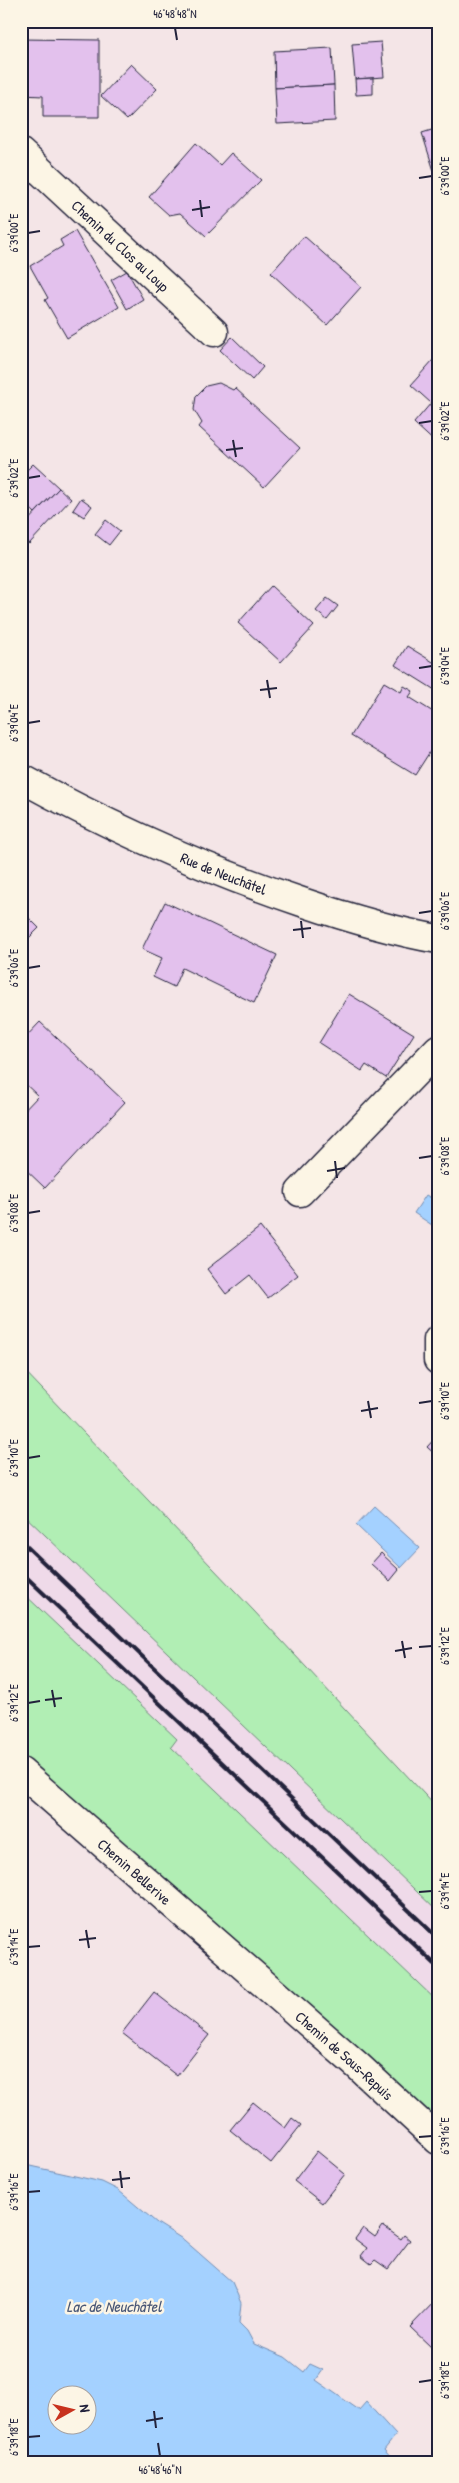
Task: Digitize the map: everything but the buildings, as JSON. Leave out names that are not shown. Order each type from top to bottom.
[{"type":"street","name":"Chemin du Clos au Loup","points":[[23,159],[214,332]]},
{"type":"street","name":"Rue de Neuchâtel","points":[[21,778],[86,814],[140,840],[244,883],[336,914],[438,939]]},
{"type":"street","points":[[300,1192],[438,1049]]},
{"type":"street","points":[[438,1340],[436,1344],[438,1360]]},
{"type":"street","name":"Chemin Bellerive","points":[[21,1772],[249,1971]]},
{"type":"street","name":"Chemin de Sous-Repuis","points":[[249,1971],[358,2066],[438,2140]]},
{"type":"shaded area","points":[[21,1512],[438,1912],[438,2002],[170,1747],[177,1739],[21,1591]]},
{"type":"green space","points":[[21,1367],[254,1611],[438,1809],[438,1912],[21,1512]]},
{"type":"green space","points":[[21,1591],[177,1739],[171,1747],[438,2002],[438,2140],[21,1772]]},
{"type":"water","points":[[426,1195],[438,1202],[438,1229],[414,1213]]},
{"type":"water","points":[[374,1506],[420,1548],[401,1568],[356,1525]]},
{"type":"water","name":"Lac de Neuchâtel","points":[[21,2164],[102,2182],[118,2190],[157,2223],[184,2240],[232,2282],[241,2303],[239,2323],[247,2331],[254,2344],[285,2357],[304,2372],[310,2364],[323,2370],[316,2380],[359,2410],[366,2402],[396,2435],[384,2450],[395,2462],[21,2462]]},
{"type":"railway","points":[[21,1541],[438,1938]]},
{"type":"railway","points":[[21,1572],[438,1967]]}]
